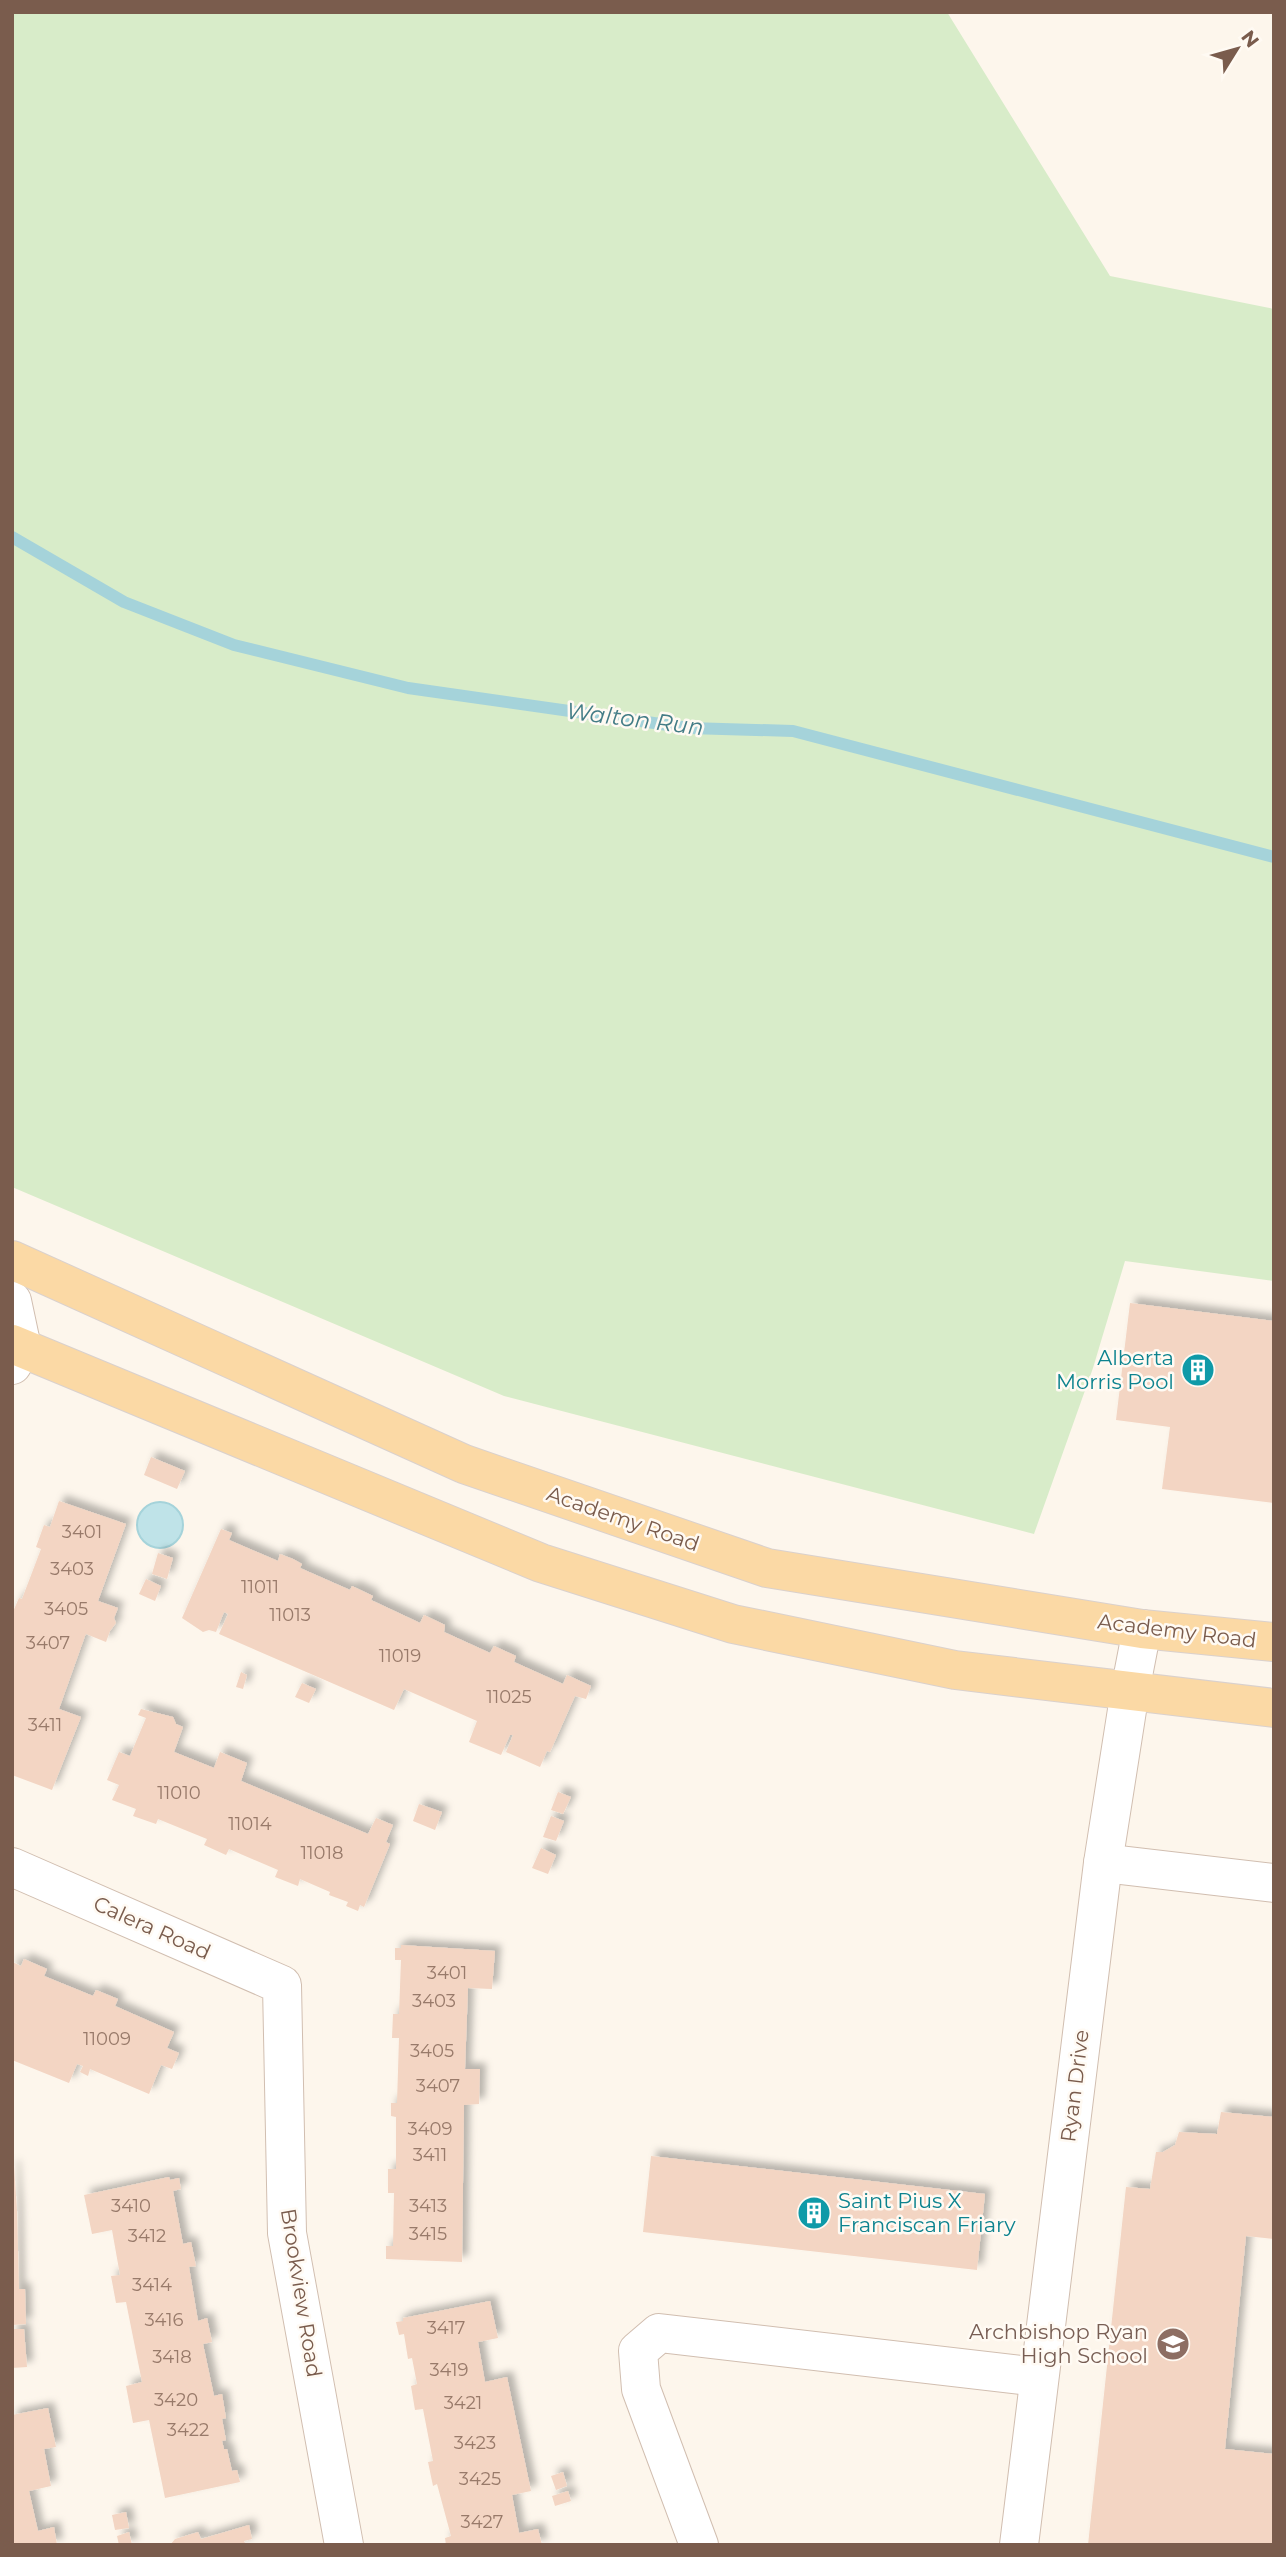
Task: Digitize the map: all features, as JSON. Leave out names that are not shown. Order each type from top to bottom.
[{"type":"main road","name":"Academy Road","points":[[12,1260],[464,1464],[767,1567],[1142,1629],[1274,1642]]},
{"type":"main road","points":[[15,1352],[541,1563],[733,1624],[955,1670],[1274,1708]]},
{"type":"street","points":[[12,1301],[15,1352]]},
{"type":"street","name":"Ryan Drive","points":[[1019,2545],[1103,1863],[1142,1629]]},
{"type":"street","points":[[1103,1863],[1274,1883]]},
{"type":"street","name":"Calera Road","points":[[12,1867],[282,1985],[282,1996]]},
{"type":"street","name":"Brookview Road","points":[[282,1996],[287,2233],[344,2545]]},
{"type":"street","points":[[699,2545],[641,2389],[638,2351],[659,2333],[1038,2377]]},
{"type":"green space","points":[[12,12],[947,12],[1110,276],[1274,309],[1274,1281],[1125,1261],[1093,1368],[1034,1534],[504,1396],[12,1187]]},
{"type":"water","points":[[160,1502],[177,1508],[183,1525],[177,1542],[160,1548],[143,1542],[137,1525],[143,1508]]},
{"type":"building","name":"Alberta Morris Pool","points":[[1130,1303],[1274,1321],[1274,1503],[1162,1489],[1170,1427],[1116,1420]]},
{"type":"building","points":[[151,1457],[185,1471],[177,1489],[144,1475]]},
{"type":"building","points":[[59,1501],[126,1524],[98,1601],[118,1608],[114,1618],[116,1623],[106,1642],[86,1634],[85,1636],[59,1709],[81,1717],[52,1790],[12,1775],[12,1614],[19,1598],[22,1599],[41,1549],[36,1547],[44,1525],[50,1527]]},
{"type":"building","points":[[221,1529],[232,1533],[229,1540],[278,1561],[280,1554],[293,1559],[302,1564],[300,1568],[350,1590],[352,1586],[373,1596],[371,1600],[420,1623],[424,1615],[445,1625],[444,1632],[490,1653],[494,1646],[516,1656],[514,1662],[563,1684],[567,1675],[591,1686],[586,1699],[575,1696],[550,1752],[547,1751],[540,1767],[506,1752],[513,1735],[510,1735],[501,1755],[469,1742],[477,1721],[404,1689],[394,1710],[219,1634],[228,1614],[224,1612],[216,1632],[203,1632],[182,1618]]},
{"type":"building","points":[[158,1553],[173,1558],[167,1579],[152,1574]]},
{"type":"building","points":[[146,1579],[161,1586],[155,1601],[139,1594]]},
{"type":"building","points":[[241,1672],[247,1675],[243,1689],[236,1687]]},
{"type":"building","points":[[302,1683],[316,1689],[309,1703],[295,1697]]},
{"type":"building","points":[[141,1709],[173,1717],[176,1724],[183,1727],[174,1752],[214,1768],[220,1752],[247,1763],[241,1781],[368,1834],[376,1818],[393,1825],[386,1842],[390,1844],[364,1907],[360,1905],[358,1911],[346,1906],[348,1902],[300,1879],[298,1886],[275,1877],[278,1870],[229,1849],[226,1855],[204,1845],[207,1839],[158,1819],[156,1824],[133,1816],[136,1809],[112,1800],[119,1785],[107,1780],[119,1752],[130,1756],[146,1718],[138,1715]]},
{"type":"building","points":[[558,1792],[571,1797],[563,1814],[551,1810]]},
{"type":"building","points":[[419,1804],[442,1812],[435,1830],[413,1821]]},
{"type":"building","points":[[551,1816],[564,1821],[556,1841],[543,1837]]},
{"type":"building","points":[[541,1848],[556,1855],[548,1874],[532,1868]]},
{"type":"building","points":[[401,1945],[495,1951],[492,1989],[468,1988],[465,2069],[480,2069],[479,2104],[464,2105],[462,2262],[386,2259],[386,2246],[393,2246],[394,2193],[388,2193],[388,2169],[396,2169],[396,2117],[391,2116],[391,2103],[397,2103],[399,2038],[392,2038],[393,2014],[399,2014],[401,1960],[395,1960],[395,1948],[401,1948]]},
{"type":"building","points":[[24,1959],[47,1969],[44,1976],[93,1996],[96,1990],[118,1999],[115,2006],[174,2032],[167,2048],[179,2053],[172,2069],[161,2065],[149,2094],[90,2069],[88,2076],[80,2072],[83,2066],[77,2064],[69,2083],[12,2060],[12,1962],[21,1966]]},
{"type":"building","name":"Archbishop Ryan High School","points":[[1221,2112],[1274,2117],[1274,2239],[1246,2236],[1225,2449],[1274,2454],[1274,2545],[1088,2545],[1126,2187],[1150,2189],[1156,2152],[1163,2152],[1175,2145],[1179,2132],[1217,2134]]},
{"type":"building","name":"Saint Pius X Franciscan Friary","points":[[651,2156],[985,2194],[977,2270],[643,2232]]},
{"type":"building","points":[[12,2166],[17,2211],[19,2289],[25,2289],[26,2324],[12,2325]]},
{"type":"building","points":[[169,2177],[170,2180],[179,2178],[181,2189],[173,2191],[183,2244],[191,2242],[196,2266],[189,2267],[198,2321],[207,2318],[212,2342],[203,2344],[214,2396],[222,2394],[226,2418],[222,2419],[226,2440],[222,2441],[224,2449],[227,2449],[232,2471],[237,2470],[240,2482],[165,2498],[149,2420],[133,2423],[126,2386],[142,2382],[126,2302],[116,2303],[111,2276],[120,2275],[112,2230],[92,2234],[84,2195]]},
{"type":"building","points":[[490,2301],[498,2338],[478,2342],[485,2382],[507,2377],[531,2491],[512,2495],[519,2533],[538,2529],[542,2545],[446,2545],[445,2538],[451,2536],[437,2484],[433,2486],[428,2462],[433,2461],[423,2409],[415,2410],[411,2386],[417,2384],[412,2358],[408,2359],[404,2334],[399,2335],[396,2322],[403,2321],[403,2318]]},
{"type":"building","points":[[12,2329],[24,2329],[27,2367],[12,2368]]},
{"type":"building","points":[[48,2408],[56,2447],[44,2449],[51,2486],[29,2491],[38,2531],[54,2527],[57,2545],[12,2545],[12,2415]]},
{"type":"building","points":[[563,2472],[567,2486],[556,2490],[551,2476]]},
{"type":"building","points":[[568,2491],[571,2501],[555,2506],[552,2496]]},
{"type":"building","points":[[126,2512],[129,2528],[115,2530],[112,2515]]},
{"type":"building","points":[[249,2525],[252,2539],[244,2541],[246,2545],[170,2545],[175,2539],[198,2532],[201,2539]]},
{"type":"building","points":[[129,2532],[132,2545],[119,2545],[117,2536]]},
{"type":"waterway","name":"Walton Run","points":[[12,537],[124,602],[234,645],[408,688],[689,728],[793,731],[1274,857]]},
{"type":"place","name":"Alberta Morris Pool","points":[[1198,1370]]},
{"type":"place","name":"Saint Pius X Franciscan Friary","points":[[814,2213]]},
{"type":"place","name":"Archbishop Ryan High School","points":[[1173,2344]]}]
